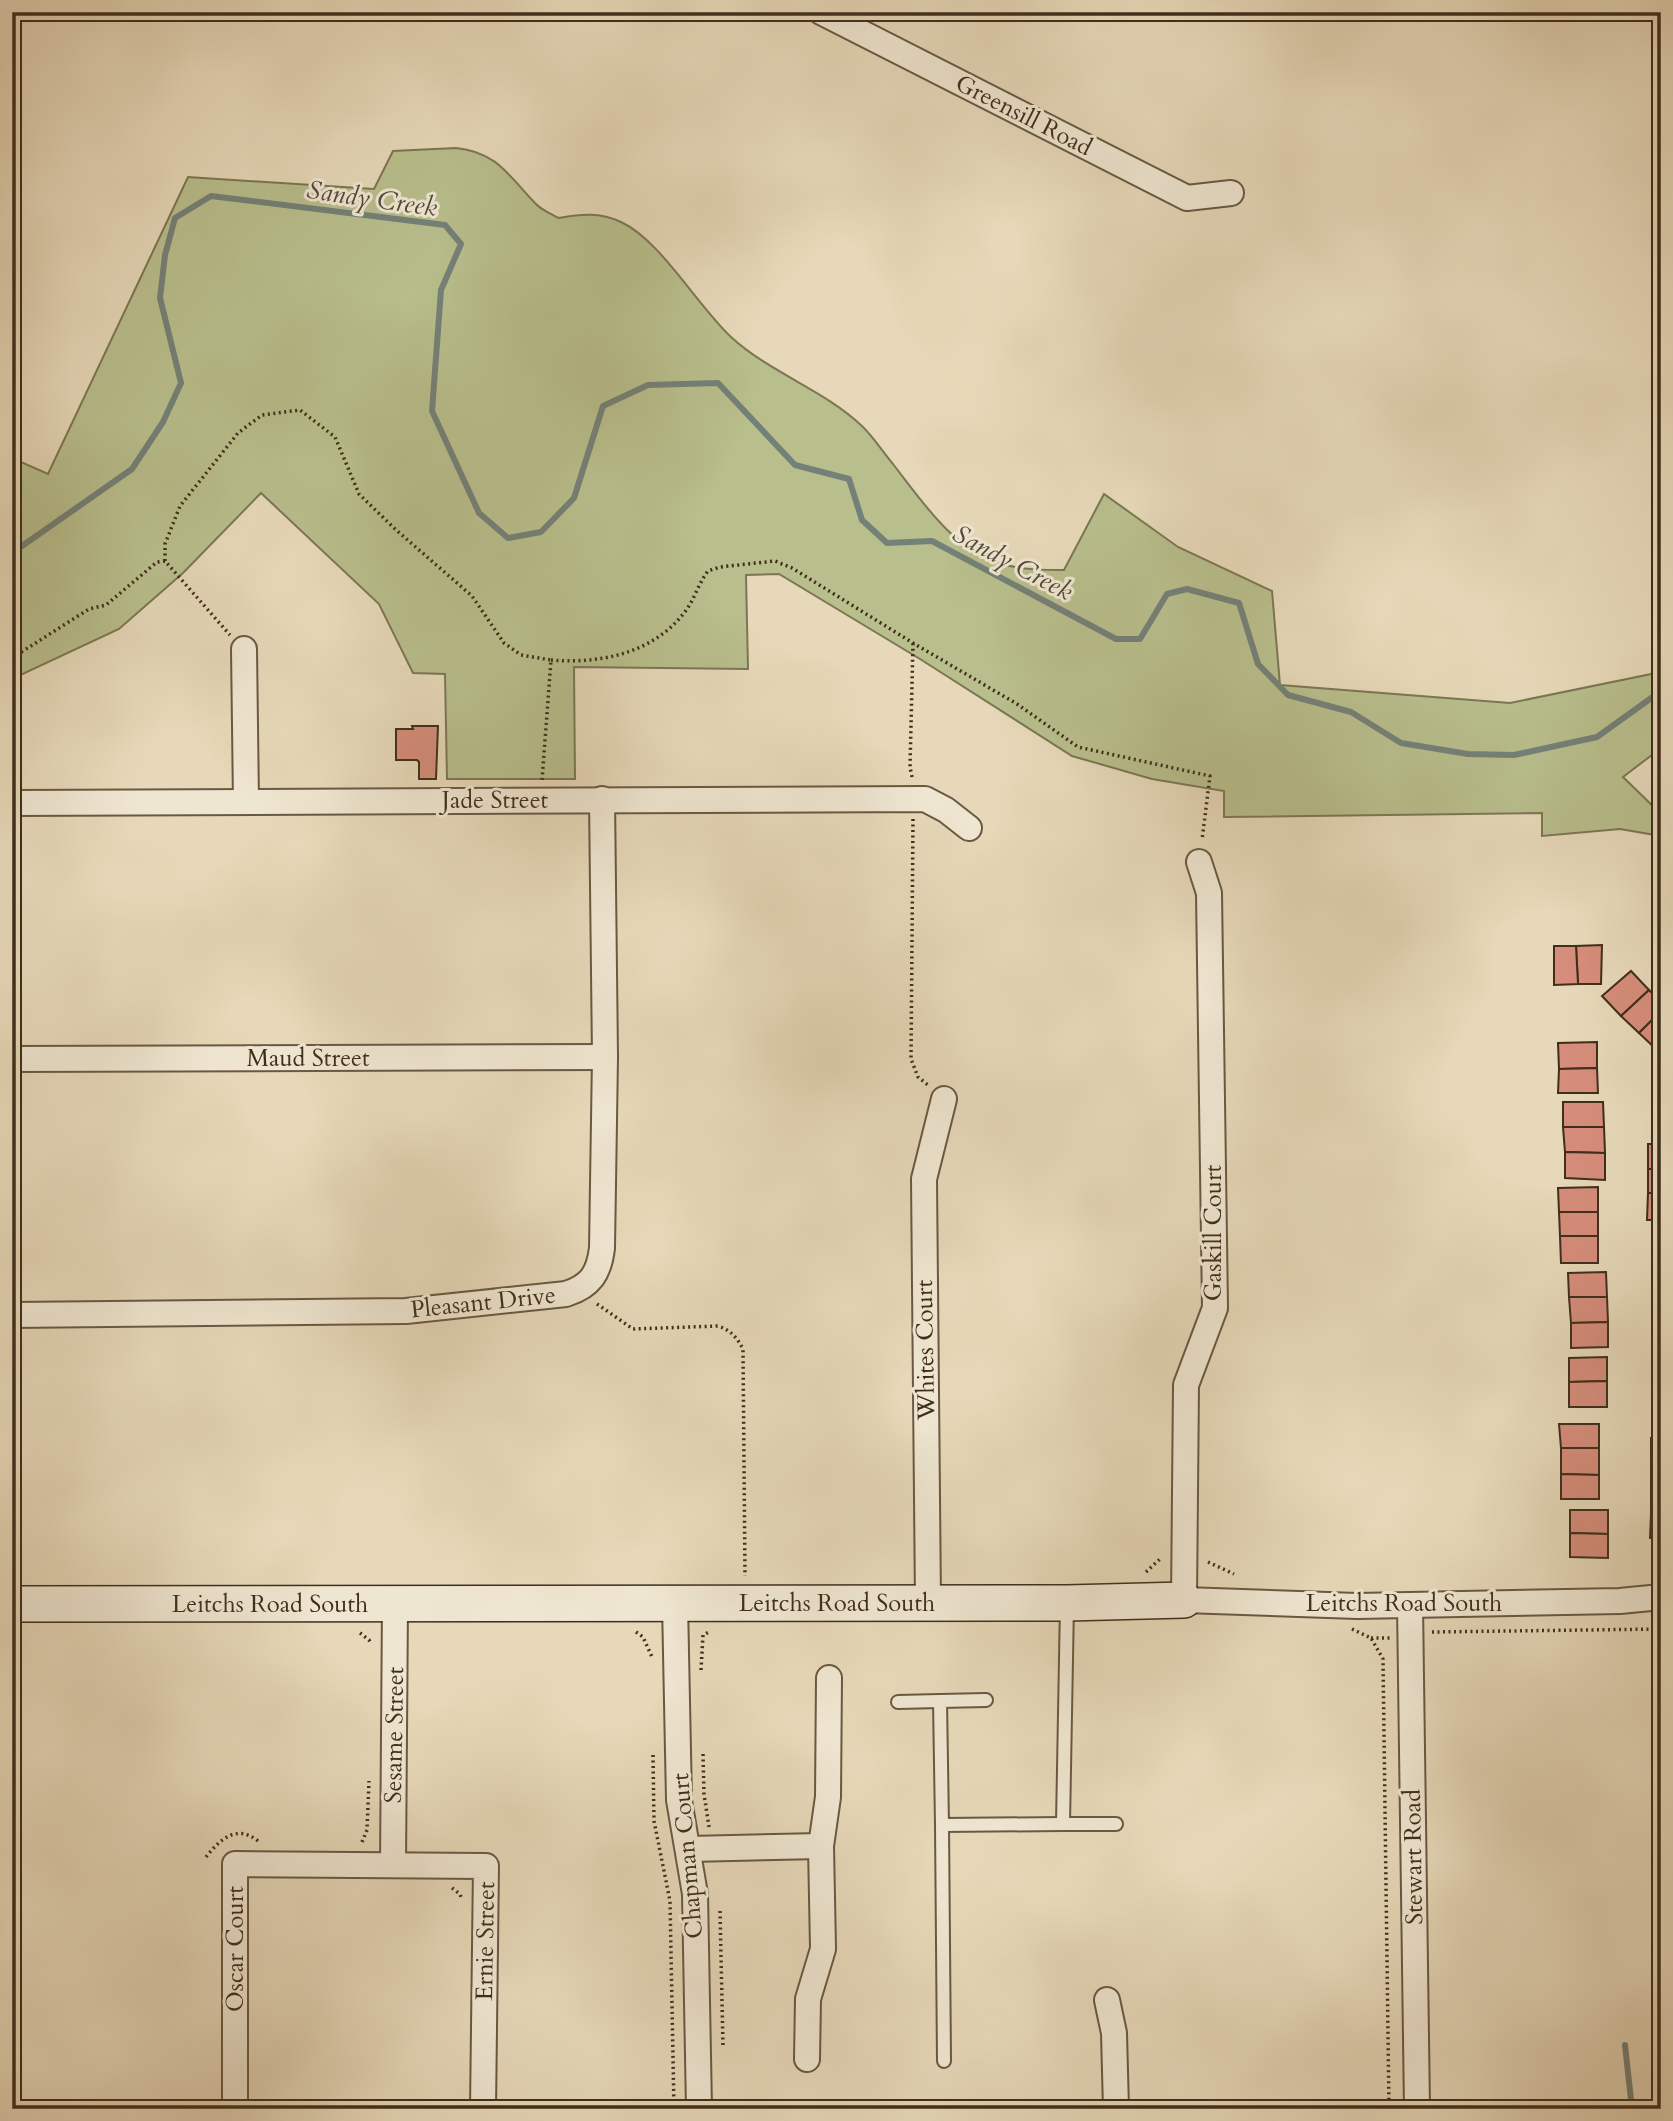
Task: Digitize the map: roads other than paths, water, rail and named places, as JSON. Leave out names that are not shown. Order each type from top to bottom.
[{"type":"street","name":"Greensill Road","points":[[821,12],[1187,198],[1231,193]]},
{"type":"street","points":[[244,649],[246,802]]},
{"type":"street","name":"Pleasant Drive","points":[[12,1315],[406,1311],[566,1294],[579,1290],[594,1278],[600,1264],[602,1248],[605,1057],[602,799]]},
{"type":"street","name":"Jade Street","points":[[12,803],[925,799],[946,810],[969,828]]},
{"type":"street","name":"Gaskill Court","points":[[1184,1600],[1186,1385],[1215,1308],[1209,892],[1199,862]]},
{"type":"street","name":"Maud Street","points":[[12,1059],[605,1057]]},
{"type":"street","name":"Whites Court","points":[[928,1603],[923,1179],[944,1099]]},
{"type":"street","name":"Leitchs Road South","points":[[12,1604],[1067,1603],[1184,1600],[1357,1606],[1620,1601],[1661,1597]]},
{"type":"street","name":"Chapman Court","points":[[675,1603],[679,1800],[695,1894],[699,2109]]},
{"type":"street","name":"Sesame Street","points":[[393,1865],[395,1604]]},
{"type":"street","name":"Stewart Road","points":[[1410,1605],[1417,2109]]},
{"type":"street","points":[[807,2059],[808,1999],[823,1949],[821,1846],[828,1797],[829,1678]]},
{"type":"street","points":[[689,1849],[821,1846]]},
{"type":"street","name":"Oscar Court","points":[[235,2109],[235,1864],[393,1865]]},
{"type":"street","name":"Ernie Street","points":[[393,1865],[486,1866],[483,2109]]},
{"type":"street","points":[[1107,2000],[1114,2033],[1116,2109]]},
{"type":"lane","points":[[1063,1824],[1067,1603]]},
{"type":"lane","points":[[898,1702],[986,1700]]},
{"type":"lane","points":[[940,1701],[944,2060]]},
{"type":"lane","points":[[942,1825],[1116,1824]]},
{"type":"waterway","name":"Sandy Creek","points":[[12,536],[22,546],[132,469],[163,422],[181,383],[160,298],[165,255],[175,218],[211,196],[445,225],[461,244],[441,290],[432,411],[479,513],[508,538],[541,532],[574,498],[603,406],[648,385],[718,383],[795,465],[849,479],[862,520],[887,543],[932,541],[1116,639],[1140,639],[1167,594],[1187,589],[1239,603],[1258,664],[1288,695],[1351,712],[1401,743],[1468,754],[1514,755],[1597,737],[1661,691]]},
{"type":"waterway","points":[[1625,2045],[1632,2109]]}]
